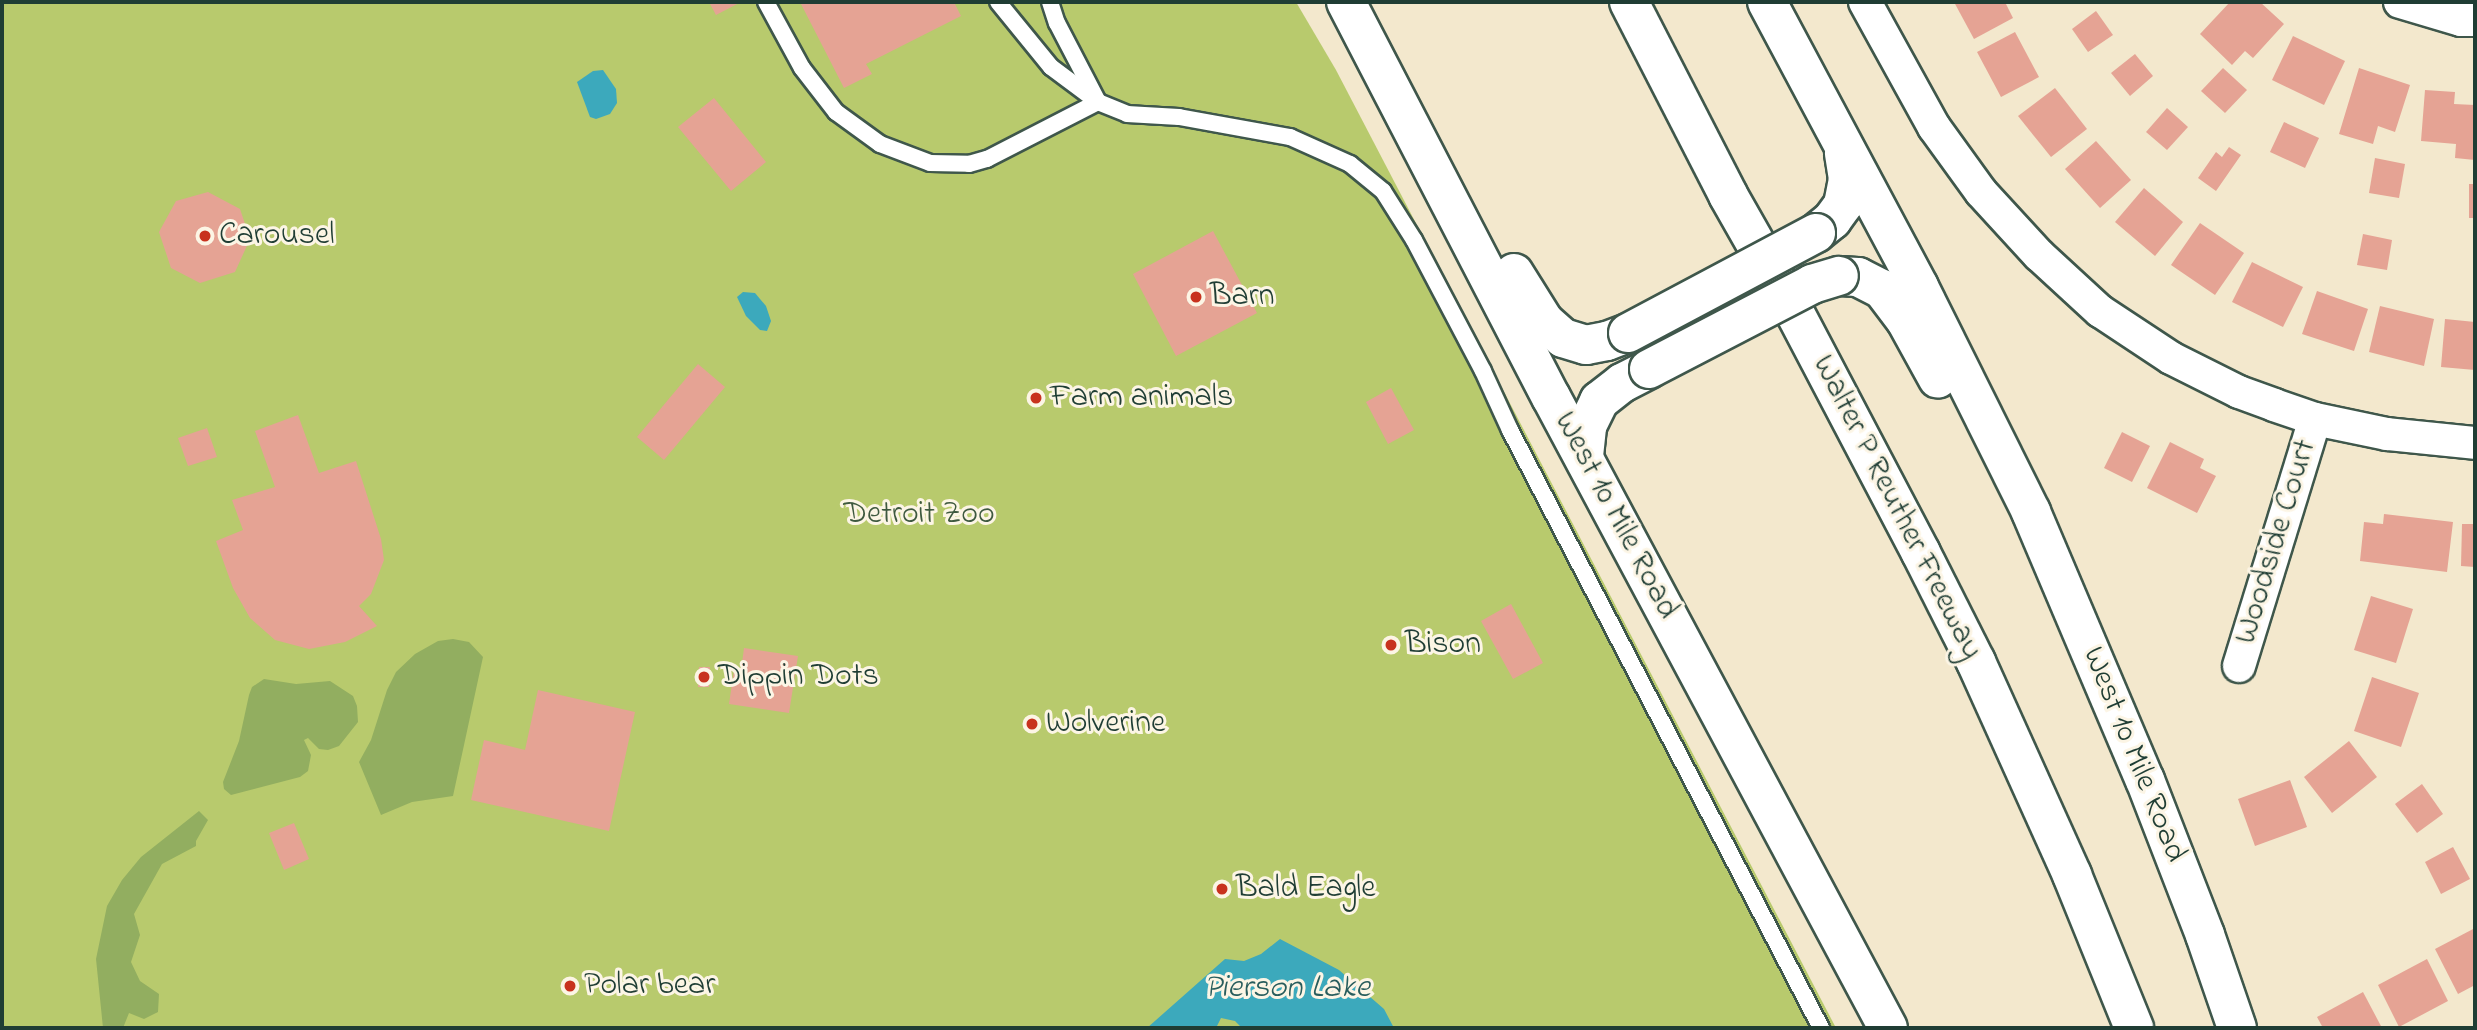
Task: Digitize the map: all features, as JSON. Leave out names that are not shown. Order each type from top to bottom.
[{"type":"main road","name":"West 10 Mile Road","points":[[1346,2],[1888,1028]]},
{"type":"main road","name":"Walter P Reuther Freeway","points":[[1629,2],[1728,195],[1903,517],[1976,662],[2072,875],[2134,1028]]},
{"type":"main road","name":"West 10 Mile Road","points":[[1767,2],[1919,287],[2031,512],[2145,780],[2205,935],[2236,1028]]},
{"type":"main road","points":[[1393,91],[1470,195],[1533,307],[1554,332],[1563,338],[1586,345],[1607,341],[1628,332],[1816,233],[1832,220],[1843,205],[1848,179],[1843,144]]},
{"type":"main road","points":[[1584,456],[1591,412],[1608,392],[1812,284],[1839,276],[1870,280],[1892,300],[1960,417],[2031,512]]},
{"type":"street","points":[[1865,2],[1934,127],[1989,201],[2070,286],[2110,318],[2171,358],[2239,392],[2315,419],[2387,434],[2475,443]]},
{"type":"street","points":[[2400,2],[2450,17],[2475,20]]},
{"type":"street","name":"Woodside Court","points":[[2239,666],[2315,419]]},
{"type":"lane","points":[[766,2],[802,68],[836,113],[880,144],[930,163],[969,164],[987,159],[1098,102]]},
{"type":"lane","points":[[998,2],[1051,67],[1098,102],[1127,114],[1179,117],[1290,137],[1350,164],[1383,191],[1414,240],[1483,371],[1516,443],[1821,1028]]},
{"type":"lane","points":[[1050,2],[1057,23],[1098,102]]},
{"type":"green space","name":"Detroit Zoo","points":[[2,2],[1296,2],[1336,70],[1836,1028],[2,1028]]},
{"type":"green space","points":[[453,639],[469,642],[483,657],[453,796],[412,802],[381,815],[359,762],[371,740],[387,690],[396,672],[415,654],[438,641]]},
{"type":"green space","points":[[264,679],[296,684],[330,681],[353,696],[358,722],[339,746],[328,750],[319,749],[308,738],[304,740],[311,755],[308,771],[300,777],[231,795],[224,789],[223,782],[239,741],[252,687]]},
{"type":"green space","points":[[199,811],[208,820],[196,846],[162,864],[134,914],[140,935],[131,962],[140,981],[159,994],[158,1012],[144,1019],[129,1013],[123,1028],[103,1028],[96,959],[107,906],[122,880],[141,857]]},
{"type":"water","points":[[603,70],[616,89],[617,103],[610,114],[596,119],[590,117],[577,82],[593,71]]},
{"type":"water","points":[[743,292],[755,293],[766,306],[771,321],[767,331],[760,330],[746,316],[737,297]]},
{"type":"water","name":"Pierson Lake","points":[[1280,939],[1339,970],[1384,1009],[1394,1028],[1242,1028],[1235,1021],[1221,1018],[1216,1028],[1147,1028],[1225,959],[1244,961],[1261,954]]},
{"type":"building","points":[[709,2],[741,2],[716,15]]},
{"type":"building","points":[[800,2],[954,2],[961,16],[866,64],[872,74],[844,88]]},
{"type":"building","points":[[1954,2],[2005,2],[2013,18],[1974,39]]},
{"type":"building","points":[[2230,2],[2260,2],[2284,24],[2253,58],[2245,51],[2232,65],[2200,34]]},
{"type":"building","points":[[2096,11],[2113,35],[2088,52],[2072,29]]},
{"type":"building","points":[[2015,32],[2039,77],[2001,97],[1977,52]]},
{"type":"building","points":[[2293,36],[2345,61],[2324,105],[2272,80]]},
{"type":"building","points":[[2135,54],[2153,76],[2130,96],[2111,73]]},
{"type":"building","points":[[2223,68],[2247,90],[2225,113],[2201,91]]},
{"type":"building","points":[[2359,68],[2410,85],[2395,132],[2378,126],[2373,144],[2339,134]]},
{"type":"building","points":[[2055,88],[2087,129],[2051,157],[2018,116]]},
{"type":"building","points":[[2425,90],[2455,92],[2454,104],[2475,105],[2475,160],[2455,158],[2456,144],[2421,141]]},
{"type":"building","points":[[714,98],[766,162],[731,191],[678,127]]},
{"type":"building","points":[[2167,108],[2188,127],[2167,150],[2146,132]]},
{"type":"building","points":[[2284,122],[2319,138],[2305,168],[2270,152]]},
{"type":"building","points":[[2096,141],[2131,180],[2100,208],[2065,169]]},
{"type":"building","points":[[2229,147],[2241,155],[2216,191],[2198,178],[2216,152],[2222,157]]},
{"type":"building","points":[[2375,158],[2405,164],[2399,198],[2369,193]]},
{"type":"building","points":[[2469,184],[2475,184],[2475,218],[2469,218]]},
{"type":"building","points":[[2144,188],[2183,222],[2155,256],[2115,222]]},
{"type":"building","name":"Carousel","points":[[208,192],[240,209],[250,239],[235,272],[200,283],[171,268],[159,232],[176,201]]},
{"type":"building","points":[[2200,223],[2244,253],[2215,295],[2171,265]]},
{"type":"building","name":"Barn","points":[[1213,231],[1257,313],[1176,356],[1133,274]]},
{"type":"building","points":[[2363,234],[2392,240],[2387,270],[2357,265]]},
{"type":"building","points":[[2252,262],[2303,287],[2283,327],[2232,302]]},
{"type":"building","points":[[2317,291],[2368,309],[2354,351],[2302,334]]},
{"type":"building","points":[[2380,306],[2434,319],[2424,366],[2369,352]]},
{"type":"building","points":[[2445,319],[2475,322],[2475,370],[2441,367]]},
{"type":"building","points":[[698,364],[725,387],[664,460],[637,437]]},
{"type":"building","points":[[1391,388],[1414,430],[1388,444],[1366,402]]},
{"type":"building","points":[[298,415],[319,473],[356,461],[381,539],[384,560],[371,594],[359,606],[377,626],[345,642],[309,649],[275,640],[250,618],[233,588],[216,541],[243,530],[232,500],[275,487],[255,431]]},
{"type":"building","points":[[207,428],[217,457],[188,466],[178,438]]},
{"type":"building","points":[[2122,432],[2150,446],[2132,482],[2104,468]]},
{"type":"building","points":[[2170,442],[2204,459],[2200,468],[2216,476],[2197,513],[2147,488]]},
{"type":"building","points":[[2384,514],[2453,522],[2447,572],[2360,561],[2364,522],[2383,524]]},
{"type":"building","points":[[2462,524],[2475,524],[2475,567],[2461,566]]},
{"type":"building","points":[[2371,596],[2413,609],[2396,663],[2354,650]]},
{"type":"building","points":[[1511,604],[1543,663],[1513,679],[1481,621]]},
{"type":"building","points":[[744,648],[798,656],[789,713],[729,704],[734,670],[741,671]]},
{"type":"building","name":"Dippin Dots","points":[[699,667],[710,667],[709,687],[698,687]]},
{"type":"building","points":[[2372,677],[2419,693],[2401,747],[2354,731]]},
{"type":"building","points":[[538,690],[635,712],[609,831],[471,800],[484,740],[525,750]]},
{"type":"building","points":[[2349,741],[2377,777],[2332,813],[2304,777]]},
{"type":"building","points":[[2290,780],[2307,827],[2255,846],[2238,799]]},
{"type":"building","points":[[2422,784],[2443,814],[2417,833],[2395,804]]},
{"type":"building","points":[[294,823],[309,859],[284,870],[269,833]]},
{"type":"building","points":[[2453,847],[2470,879],[2441,894],[2425,862]]},
{"type":"building","points":[[2475,928],[2475,985],[2458,994],[2435,949]]},
{"type":"building","points":[[2427,959],[2448,1001],[2399,1027],[2378,985]]},
{"type":"building","points":[[2363,992],[2382,1028],[2323,1028],[2317,1017]]},
{"type":"place","name":"Carousel","points":[[205,236]]},
{"type":"place","name":"Barn","points":[[1196,297]]},
{"type":"place","name":"Farm animals","points":[[1036,398]]},
{"type":"place","name":"Bison","points":[[1391,645]]},
{"type":"place","name":"Dippin Dots","points":[[704,677]]},
{"type":"place","name":"Wolverine","points":[[1032,724]]},
{"type":"place","name":"Bald Eagle","points":[[1222,889]]},
{"type":"place","name":"Polar bear","points":[[570,986]]}]
